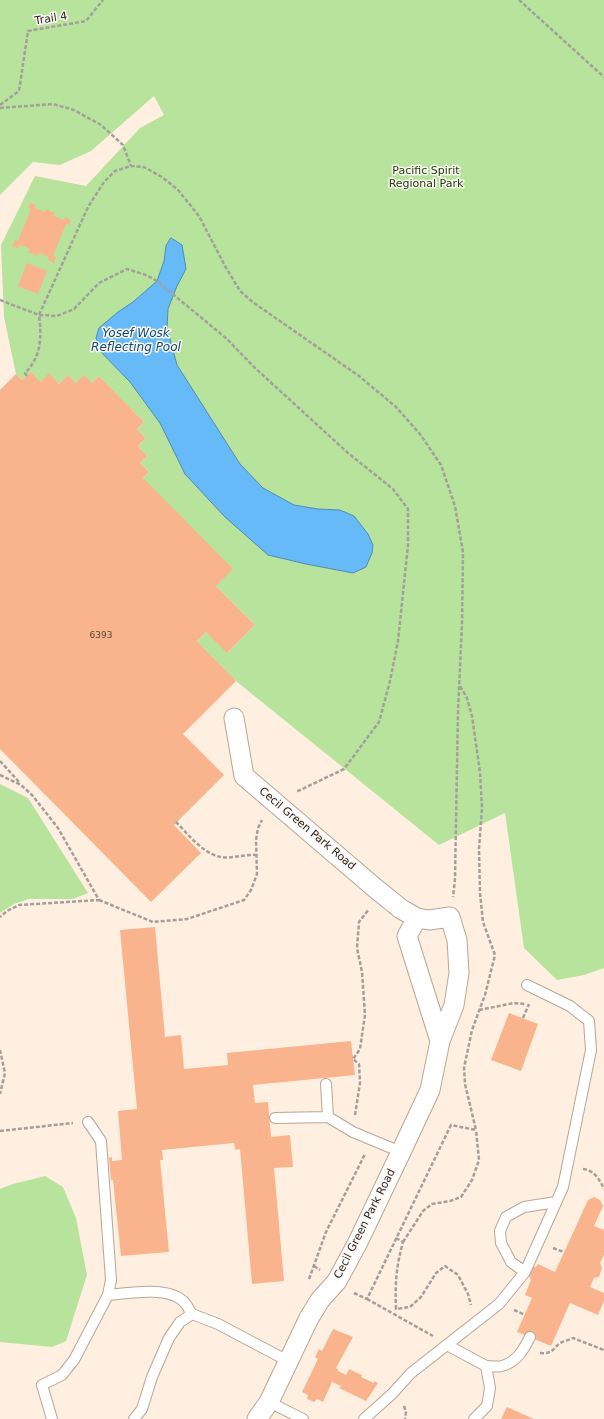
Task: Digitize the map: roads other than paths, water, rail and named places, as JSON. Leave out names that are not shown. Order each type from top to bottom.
[{"type":"street","name":"Cecil Green Park Road","points":[[234,718],[244,776],[401,908],[417,918],[429,920],[450,917],[457,940],[459,973],[454,1005],[440,1040],[430,1090],[355,1248],[337,1281],[320,1300],[309,1318],[270,1402],[257,1419]]},
{"type":"street","name":"Cecil Green Park Road","points":[[417,918],[407,936],[440,1040]]},
{"type":"lane","points":[[364,1419],[392,1394],[411,1372],[499,1304],[525,1272],[563,1187],[591,1050],[589,1021],[570,1006],[527,985]]},
{"type":"lane","points":[[326,1084],[328,1117]]},
{"type":"lane","points":[[275,1118],[328,1117],[353,1132],[401,1152]]},
{"type":"lane","points":[[52,1419],[42,1386],[62,1375],[74,1360],[108,1295],[111,1280],[101,1141],[88,1122]]},
{"type":"lane","points":[[525,1272],[511,1262],[501,1243],[500,1231],[506,1217],[524,1207],[556,1202]]},
{"type":"lane","points":[[108,1295],[152,1291],[172,1295],[183,1301],[192,1314],[218,1324],[288,1361]]},
{"type":"lane","points":[[134,1419],[142,1409],[152,1377],[169,1338],[180,1322],[192,1314]]},
{"type":"lane","points":[[446,1345],[486,1366],[503,1366],[517,1358],[525,1348],[530,1337]]},
{"type":"lane","points":[[474,1419],[487,1406],[490,1388],[486,1366]]},
{"type":"lane","points":[[270,1402],[303,1419]]},
{"type":"water","name":"Yosef Wosk Reflecting Pool","points":[[171,238],[182,245],[186,269],[177,286],[168,309],[167,328],[177,365],[240,464],[263,488],[294,505],[318,509],[340,510],[354,516],[368,534],[373,545],[372,553],[366,567],[353,573],[268,555],[225,517],[185,474],[160,423],[130,382],[101,352],[96,338],[99,328],[133,302],[157,281],[164,261],[166,246]]},
{"type":"park label","name":"Pacific Spirit Regional Park","points":[[426,177]]}]
